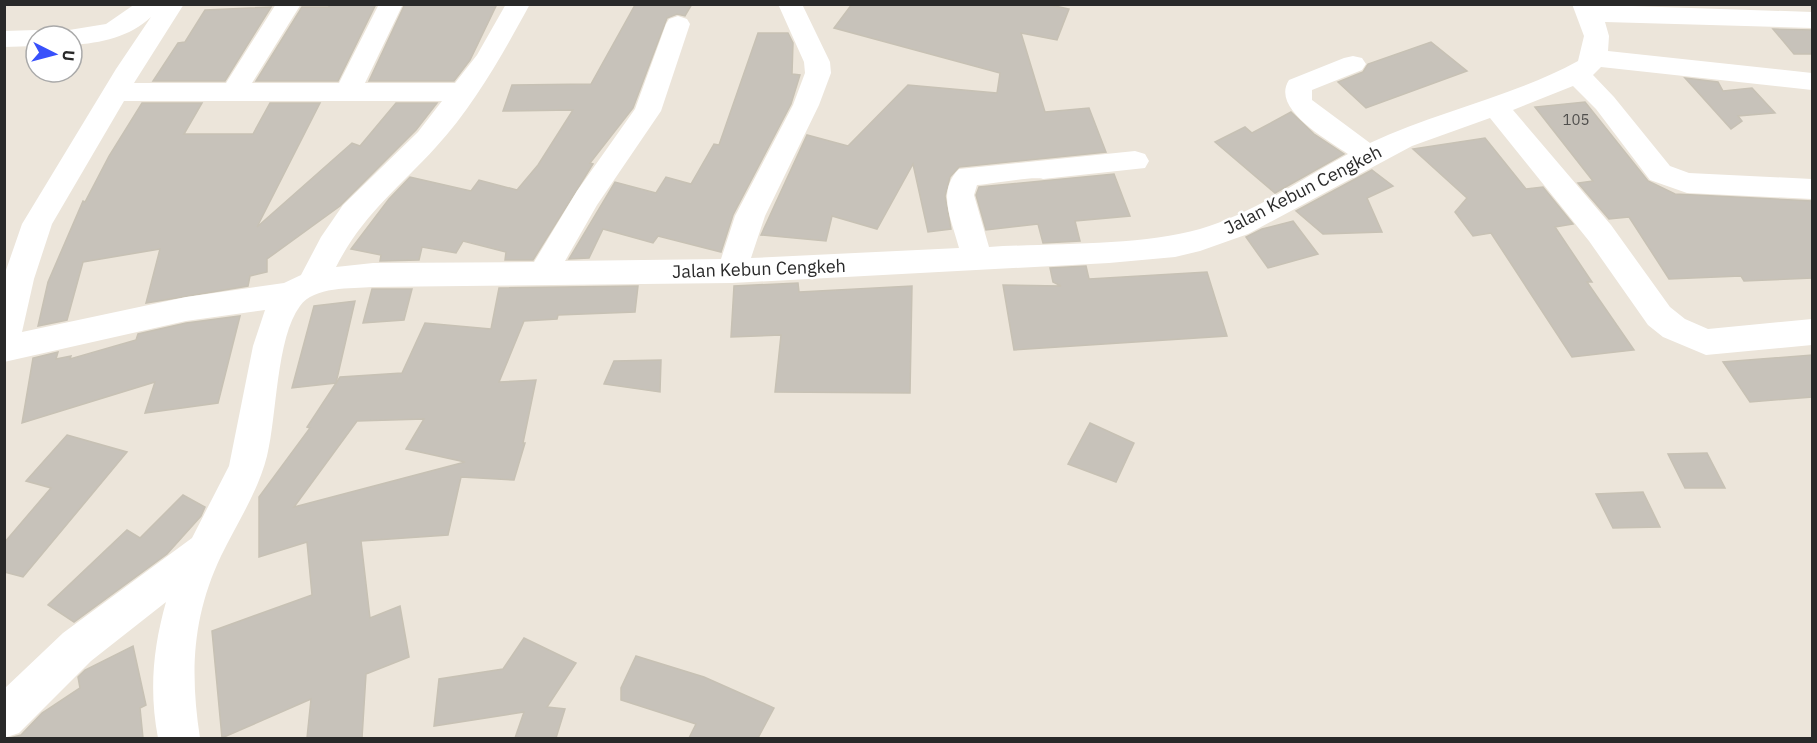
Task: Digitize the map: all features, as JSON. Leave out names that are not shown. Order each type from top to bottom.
[{"type":"street","points":[[84,36],[96,36],[116,29],[129,22],[149,4]]},
{"type":"street","points":[[4,341],[19,279],[37,224],[172,4]]},
{"type":"street","points":[[234,91],[289,4]]},
{"type":"street","points":[[347,93],[391,4]]},
{"type":"street","points":[[179,738],[172,694],[184,608],[205,550],[227,512],[250,454],[275,323],[302,289],[353,213],[428,139],[488,58],[518,4]]},
{"type":"street","points":[[732,271],[750,216],[806,105],[818,73],[817,62],[790,4]]},
{"type":"street","points":[[1586,66],[1598,38],[1588,9],[1812,20]]},
{"type":"street","points":[[543,272],[587,198],[648,111],[678,24]]},
{"type":"street","points":[[4,39],[24,38]]},
{"type":"street","points":[[1353,64],[1298,86],[1299,100],[1305,110],[1368,155]]},
{"type":"street","points":[[1586,66],[1812,82]]},
{"type":"street","points":[[1586,66],[1605,103],[1650,162],[1669,178],[1687,183],[1812,189]]},
{"type":"street","name":"Jalan Kebun Cengkeh","points":[[4,349],[186,309],[373,275],[732,271],[1154,248],[1212,237],[1284,204],[1368,155],[1435,126],[1496,108],[1586,66]]},
{"type":"street","points":[[116,92],[463,92]]},
{"type":"street","points":[[1496,108],[1600,233],[1659,316],[1674,328],[1706,342],[1812,333]]},
{"type":"street","points":[[977,258],[960,195],[961,184],[969,176],[1135,161]]},
{"type":"street","points":[[4,718],[77,647],[205,550]]},
{"type":"building","points":[[329,4],[376,4],[338,81],[256,81],[302,7],[329,7]]},
{"type":"building","points":[[405,4],[497,4],[470,60],[454,81],[369,81]]},
{"type":"building","points":[[692,4],[685,16],[677,14],[667,18],[633,108],[590,163],[593,164],[533,260],[505,260],[506,252],[463,241],[456,253],[422,247],[419,260],[380,261],[381,255],[351,249],[389,199],[410,177],[471,191],[479,180],[517,190],[538,165],[573,110],[503,111],[512,85],[591,84],[635,5]]},
{"type":"building","points":[[852,4],[1046,4],[1069,9],[1057,40],[1021,33],[1045,112],[1089,108],[1106,152],[959,167],[950,177],[945,196],[951,229],[928,232],[913,164],[877,229],[832,216],[826,241],[761,235],[807,135],[848,146],[908,85],[997,93],[1000,73],[834,28]]},
{"type":"building","points":[[271,7],[225,81],[153,81],[178,43],[185,42],[205,10]]},
{"type":"building","points":[[1773,29],[1812,30],[1812,54],[1794,54]]},
{"type":"building","points":[[758,33],[788,33],[793,43],[792,74],[800,75],[791,104],[733,215],[721,252],[658,236],[653,243],[603,229],[589,258],[569,259],[615,182],[656,193],[666,177],[691,184],[714,144],[719,145]]},
{"type":"building","points":[[1431,42],[1467,71],[1366,108],[1338,82],[1363,72],[1368,64]]},
{"type":"building","points":[[1685,78],[1718,82],[1723,91],[1752,88],[1775,113],[1738,116],[1742,121],[1731,129]]},
{"type":"building","points":[[1585,102],[1648,181],[1675,194],[1812,201],[1812,278],[1744,281],[1741,276],[1669,279],[1629,217],[1609,219],[1578,183],[1593,181],[1535,107]]},
{"type":"building","points":[[142,103],[202,103],[184,134],[253,134],[270,103],[320,103],[257,227],[352,143],[360,146],[396,103],[437,103],[416,130],[340,206],[267,259],[267,272],[250,276],[248,286],[146,303],[160,249],[83,262],[67,320],[38,326],[48,282],[83,201],[85,202],[109,156]]},
{"type":"building","points":[[1291,112],[1314,134],[1344,154],[1275,193],[1215,142],[1245,127],[1252,133]]},
{"type":"building","points":[[1485,138],[1526,189],[1543,187],[1573,224],[1555,227],[1592,282],[1587,282],[1634,350],[1572,357],[1491,233],[1473,236],[1455,212],[1467,198],[1413,149]]},
{"type":"building","points":[[1372,170],[1393,186],[1367,198],[1382,232],[1323,234],[1296,211]]},
{"type":"building","points":[[1114,174],[1130,216],[1075,221],[1080,241],[1043,243],[1038,224],[986,230],[976,195],[979,187]]},
{"type":"building","points":[[1293,221],[1318,254],[1268,268],[1246,237],[1262,229]]},
{"type":"building","points":[[1086,266],[1089,279],[1207,272],[1227,336],[1014,350],[1003,285],[1061,286],[1053,282],[1050,268]]},
{"type":"building","points":[[798,283],[799,292],[912,286],[910,393],[775,392],[781,335],[731,337],[734,286]]},
{"type":"building","points":[[638,286],[635,312],[558,315],[557,319],[524,321],[499,382],[536,380],[523,443],[525,443],[514,480],[461,477],[448,535],[361,541],[370,618],[400,606],[409,657],[366,674],[362,738],[307,738],[311,699],[222,738],[212,631],[312,595],[307,542],[259,557],[259,497],[310,428],[307,427],[340,377],[402,373],[425,323],[491,329],[499,288]],"holes":[[[424,419],[406,449],[465,462],[294,507],[357,421]]]},
{"type":"building","points":[[372,289],[412,289],[404,320],[363,323]]},
{"type":"building","points":[[355,301],[336,383],[292,388],[314,306]]},
{"type":"building","points":[[240,316],[218,403],[145,413],[155,382],[22,423],[33,358],[58,352],[56,359],[71,356],[70,359],[136,340],[138,334],[186,323]]},
{"type":"building","points":[[1812,355],[1812,397],[1750,402],[1723,362]]},
{"type":"building","points":[[661,360],[660,392],[604,384],[614,361]]},
{"type":"building","points":[[1090,423],[1134,443],[1116,482],[1068,464]]},
{"type":"building","points":[[67,435],[127,452],[23,577],[4,572],[4,543],[51,488],[26,481]]},
{"type":"building","points":[[1707,453],[1725,488],[1685,488],[1668,454]]},
{"type":"building","points":[[1643,492],[1660,527],[1613,528],[1596,494]]},
{"type":"building","points":[[183,495],[205,507],[201,516],[167,554],[74,622],[48,605],[127,530],[140,538]]},
{"type":"building","points":[[524,638],[576,663],[547,707],[565,709],[556,738],[515,738],[524,712],[434,726],[439,679],[503,669]]},
{"type":"building","points":[[133,646],[146,705],[140,708],[143,738],[10,738],[21,735],[42,713],[80,688],[78,677],[85,670]]},
{"type":"building","points":[[636,656],[704,677],[774,708],[758,738],[689,738],[696,724],[621,700],[621,688]]}]
